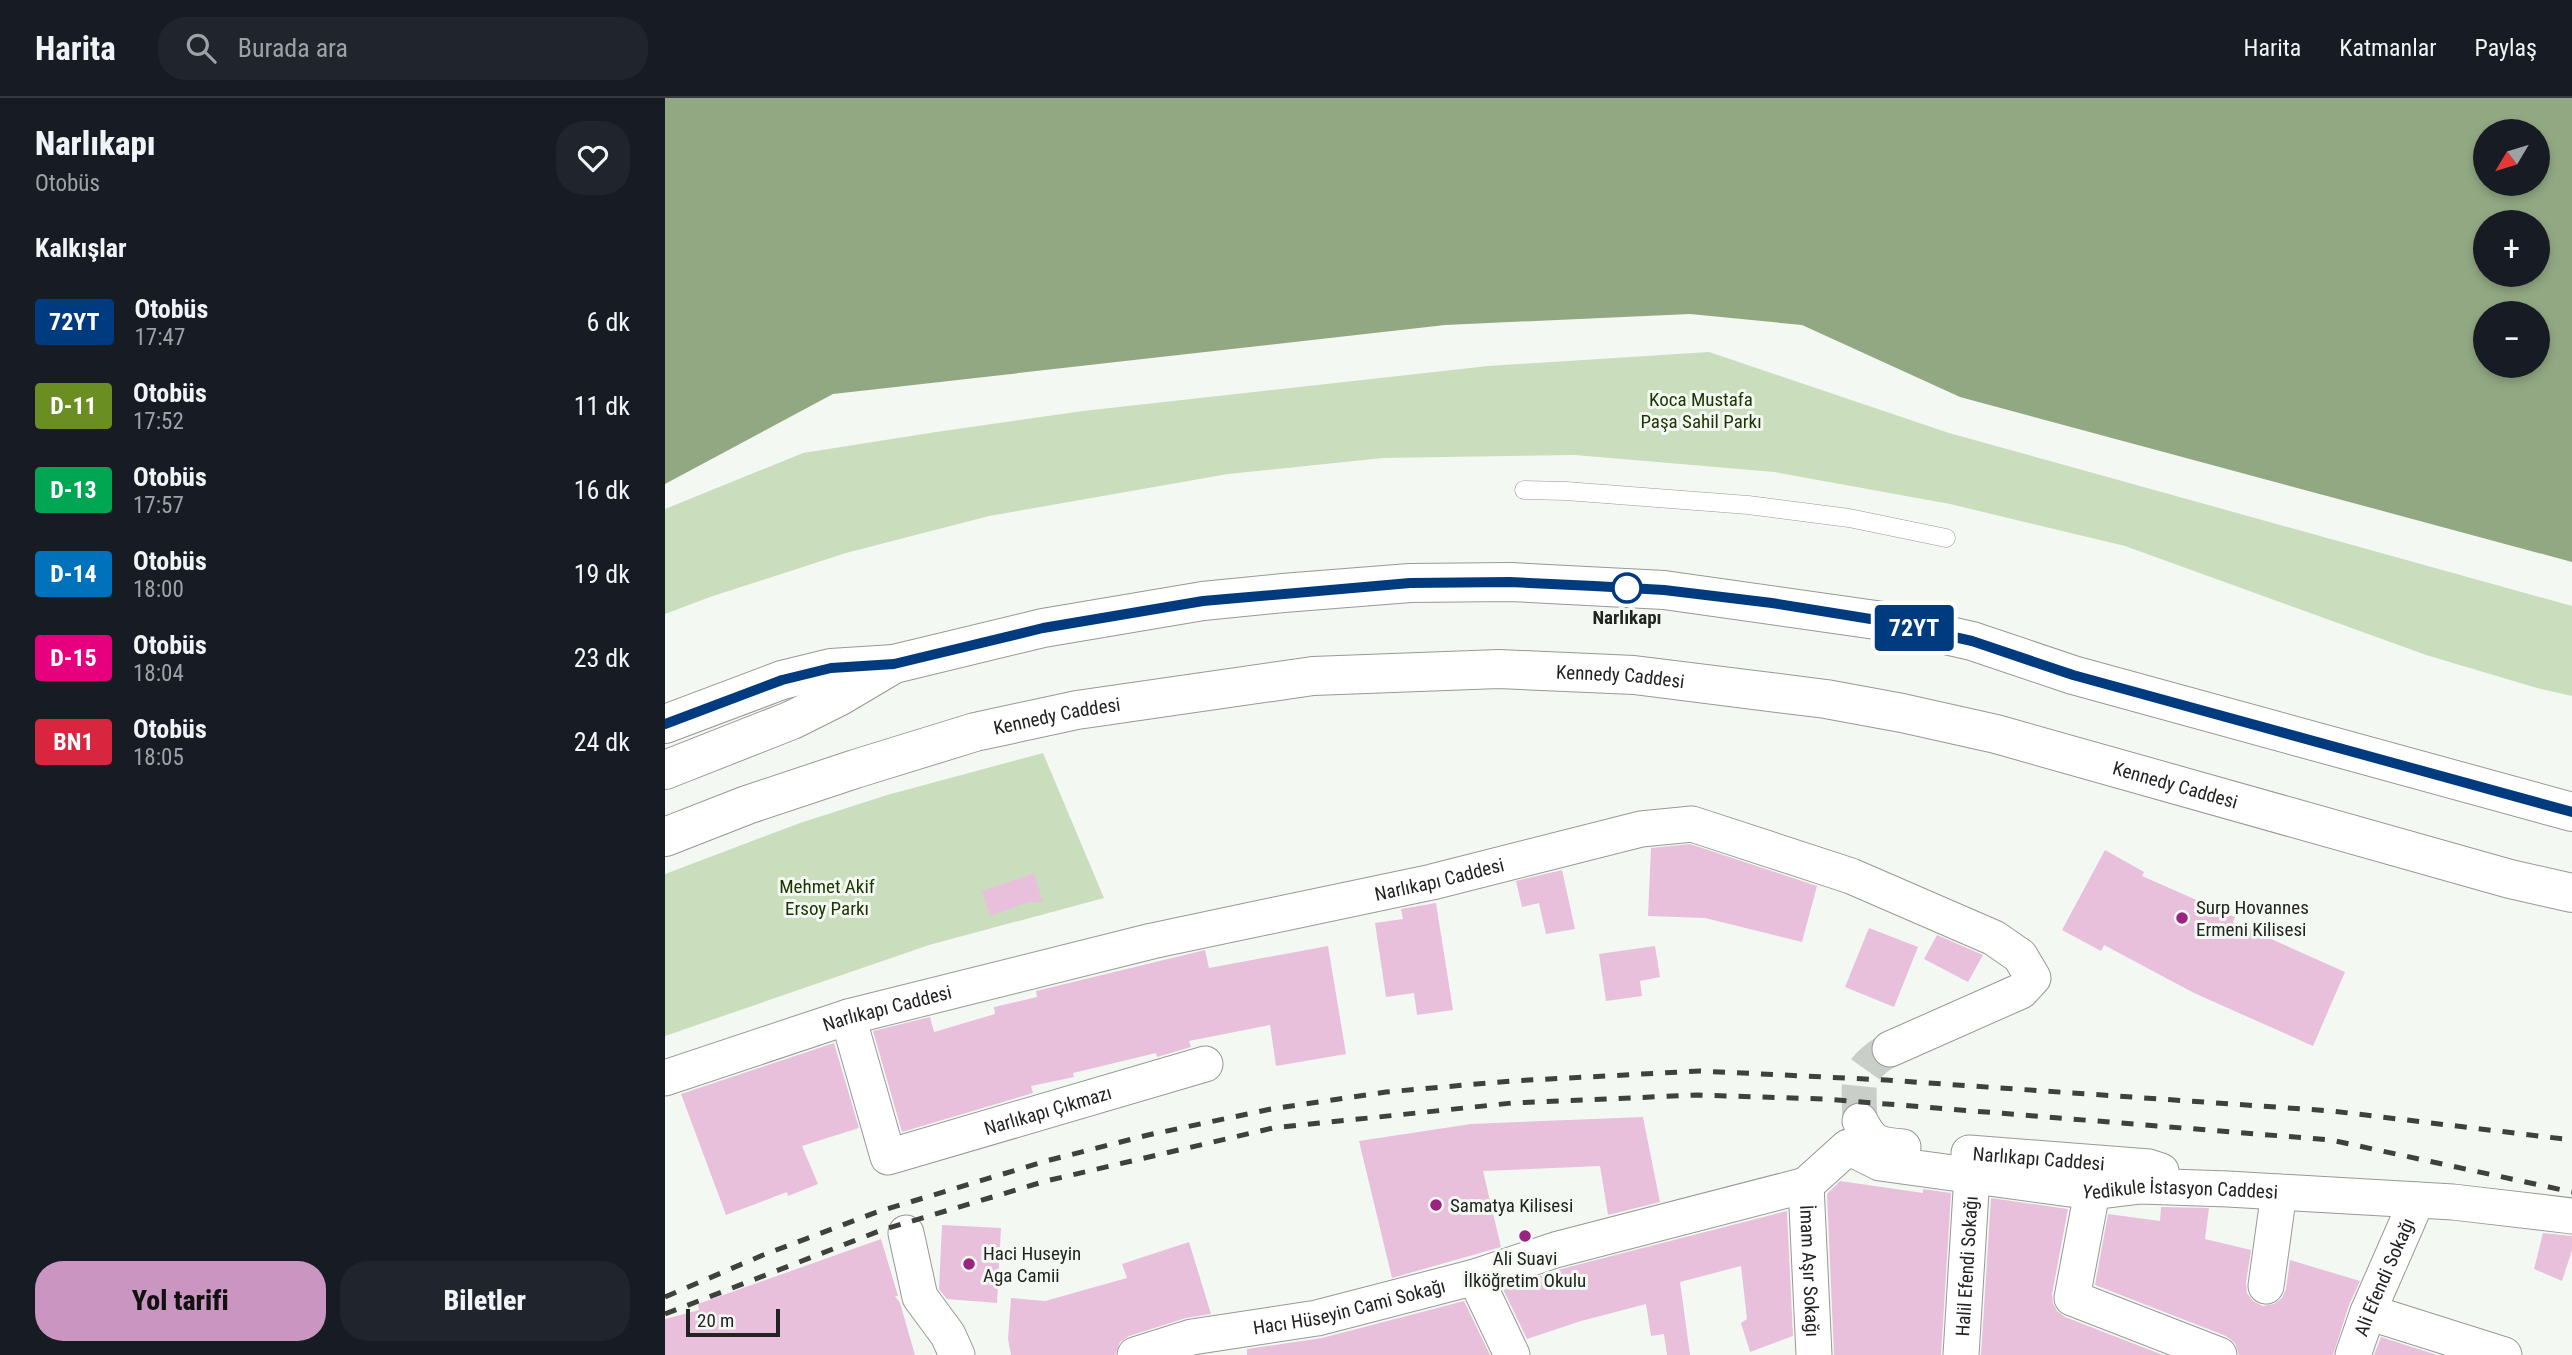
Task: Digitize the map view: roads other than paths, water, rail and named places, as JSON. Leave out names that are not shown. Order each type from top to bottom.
[{"type":"main road","points":[[665,724],[782,680],[831,668],[894,664],[1043,628],[1203,601],[1410,583],[1510,582],[1664,590],[1883,621],[1972,641],[2073,675],[2572,812]]},
{"type":"main road","points":[[665,770],[792,720],[894,664]]},
{"type":"main road","name":"Kennedy Caddesi","points":[[665,836],[747,805],[975,732],[1077,709],[1313,676],[1499,669],[1634,675],[1826,699],[1902,713],[1996,734],[2510,879],[2572,893]]},
{"type":"street","name":"Narlıkapı Caddesi","points":[[665,1078],[848,1017],[1139,945],[1432,882],[1641,829],[1692,824],[1851,876],[1994,938],[2020,956],[2027,965],[2033,978],[2021,991],[1890,1049]]},
{"type":"street","name":"Narlıkapı Çıkmazı","points":[[848,1017],[888,1157],[1205,1064]]},
{"type":"street","name":"Narlıkapı Caddesi","points":[[1860,1121],[1869,1137],[1881,1146],[2149,1167],[2228,1189]]},
{"type":"street","name":"Yedikule İstasyon Caddesi","points":[[1807,1185],[1848,1147],[1880,1163],[2092,1192],[2141,1186],[2228,1189],[2417,1200],[2572,1216]]},
{"type":"street","name":"Halil Efendi Sokağı","points":[[1961,1355],[1972,1175]]},
{"type":"street","name":"Hacı Hüseyin Cami Sokağı","points":[[1135,1355],[1195,1346],[1317,1318],[1475,1277],[1555,1250],[1807,1185]]},
{"type":"street","name":"İmam Aşır Sokağı","points":[[1807,1185],[1814,1355]]},
{"type":"street","points":[[2092,1192],[2072,1298],[2219,1355]]},
{"type":"street","points":[[2266,1286],[2279,1192]]},
{"type":"street","name":"Ali Efendi Sokağı","points":[[2353,1355],[2368,1312],[2417,1200]]},
{"type":"street","points":[[906,1233],[919,1297],[948,1335],[957,1355]]},
{"type":"street","points":[[1475,1277],[1512,1355]]},
{"type":"street","points":[[2368,1312],[2504,1355]]},
{"type":"lane","points":[[1524,490],[1748,505],[1849,518],[1946,538]]},
{"type":"tunnel","points":[[1860,1121],[1859,1087],[1864,1071],[1890,1049]]},
{"type":"railway","points":[[665,1297],[763,1255],[877,1212],[1046,1161],[1148,1135],[1271,1109],[1386,1092],[1511,1081],[1700,1071],[1886,1080],[2332,1111],[2572,1140]]},
{"type":"railway","points":[[665,1314],[882,1230],[1046,1181],[1273,1128],[1512,1103],[1698,1095],[1825,1099],[2331,1140],[2572,1192]]},
{"type":"place","name":"Narlıkapı","points":[[1627,588]]},
{"type":"place","name":"Surp Hovannes Ermeni Kilisesi","points":[[2182,918]]},
{"type":"place","name":"Samatya Kilisesi","points":[[1436,1205]]},
{"type":"place","name":"Ali Suavi İlköğretim Okulu","points":[[1525,1236]]},
{"type":"place","name":"Haci Huseyin Aga Camii","points":[[969,1264]]},
{"type":"park label","name":"Koca Mustafa Paşa Sahil Parkı","points":[[1701,410]]},
{"type":"park label","name":"Mehmet Akif Ersoy Parkı","points":[[827,897]]}]
